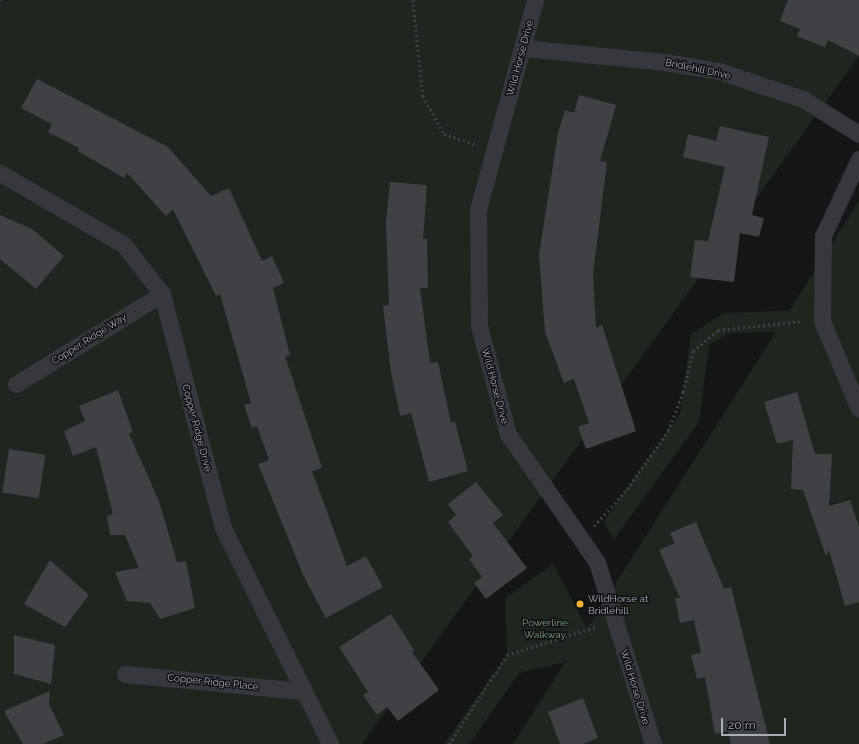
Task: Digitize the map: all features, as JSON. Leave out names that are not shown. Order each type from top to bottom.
[{"type":"street","name":"Wild Horse Drive","points":[[535,0],[524,48],[478,210],[479,326],[508,434],[597,562],[652,744]]},
{"type":"street","name":"Bridlehill Drive","points":[[524,48],[665,62],[719,71],[803,99],[859,134]]},
{"type":"street","points":[[859,159],[823,236],[822,321],[859,410]]},
{"type":"street","name":"Copper Ridge Drive","points":[[0,173],[124,245],[162,294],[224,528],[301,691],[330,744]]},
{"type":"street","name":"Copper Ridge Way","points":[[16,384],[162,294]]},
{"type":"street","name":"Copper Ridge Place","points":[[125,674],[301,691]]},
{"type":"path","points":[[413,0],[423,96],[444,134],[494,150]]},
{"type":"path","points":[[582,540],[627,489],[668,431],[683,392],[693,350],[718,330],[822,321]]},
{"type":"path","points":[[449,744],[507,655],[615,621]]},
{"type":"green space","points":[[0,0],[859,0],[859,56],[362,744],[0,744]]},
{"type":"green space","name":"Powerline Walkway","points":[[859,201],[859,744],[513,744],[565,662],[519,673],[469,744],[444,744],[507,655],[505,598],[553,564],[587,628],[776,332],[729,333],[709,345],[699,422],[614,539],[603,522],[680,414],[691,334],[724,313],[789,311]]},
{"type":"building","points":[[788,0],[859,0],[859,56],[828,40],[825,47],[797,36],[800,29],[780,21]]},
{"type":"building","points":[[37,79],[168,147],[211,196],[229,188],[262,261],[272,256],[284,283],[273,288],[290,355],[285,356],[322,468],[312,471],[347,566],[366,556],[383,587],[326,618],[304,577],[258,464],[269,460],[257,426],[252,428],[244,405],[251,403],[220,294],[216,296],[173,209],[166,216],[127,173],[124,178],[78,151],[79,148],[48,132],[52,124],[21,108]]},
{"type":"building","points":[[579,95],[616,105],[600,161],[607,162],[593,274],[596,328],[602,325],[636,431],[586,449],[578,427],[589,423],[574,379],[564,383],[545,332],[539,255],[558,133],[565,110],[574,113]]},
{"type":"building","points":[[720,126],[769,137],[752,215],[764,218],[759,237],[740,233],[734,282],[690,277],[695,240],[708,241],[725,167],[683,157],[688,134],[716,141]]},
{"type":"building","points":[[390,182],[427,185],[423,239],[427,239],[428,288],[420,288],[430,363],[438,362],[451,423],[455,422],[468,471],[429,482],[411,413],[400,416],[391,372],[383,306],[389,305],[386,222]]},
{"type":"building","points":[[0,215],[32,229],[64,256],[36,289],[0,259]]},
{"type":"building","points":[[118,390],[133,432],[129,434],[159,501],[177,562],[186,561],[195,608],[160,619],[150,603],[127,601],[115,572],[139,568],[125,535],[110,535],[107,516],[113,514],[96,447],[73,456],[64,431],[85,421],[79,406]]},
{"type":"building","points":[[797,392],[815,454],[832,454],[829,506],[850,500],[859,527],[859,602],[845,606],[829,550],[826,556],[803,490],[791,489],[793,440],[777,444],[764,402]]},
{"type":"building","points":[[9,449],[46,455],[39,498],[2,492]]},
{"type":"building","points":[[476,482],[503,515],[493,523],[527,568],[486,599],[474,583],[482,577],[469,559],[473,556],[448,522],[456,515],[448,504]]},
{"type":"building","points":[[696,522],[724,589],[731,587],[770,744],[731,744],[728,731],[715,734],[705,677],[697,679],[691,655],[701,653],[694,620],[680,623],[675,598],[680,598],[659,550],[675,543],[670,533]]},
{"type":"building","points":[[50,560],[89,595],[65,627],[24,604]]},
{"type":"building","points":[[391,614],[414,650],[412,652],[439,690],[398,721],[387,707],[377,715],[363,695],[368,692],[339,647]]},
{"type":"building","points":[[14,635],[55,645],[51,684],[14,674]]},
{"type":"building","points":[[50,691],[49,704],[64,735],[43,744],[23,744],[4,711]]},
{"type":"building","points":[[583,698],[598,738],[583,744],[560,744],[548,712]]},
{"type":"place","name":"WildHorse at Bridlehill","points":[[580,604]]}]
